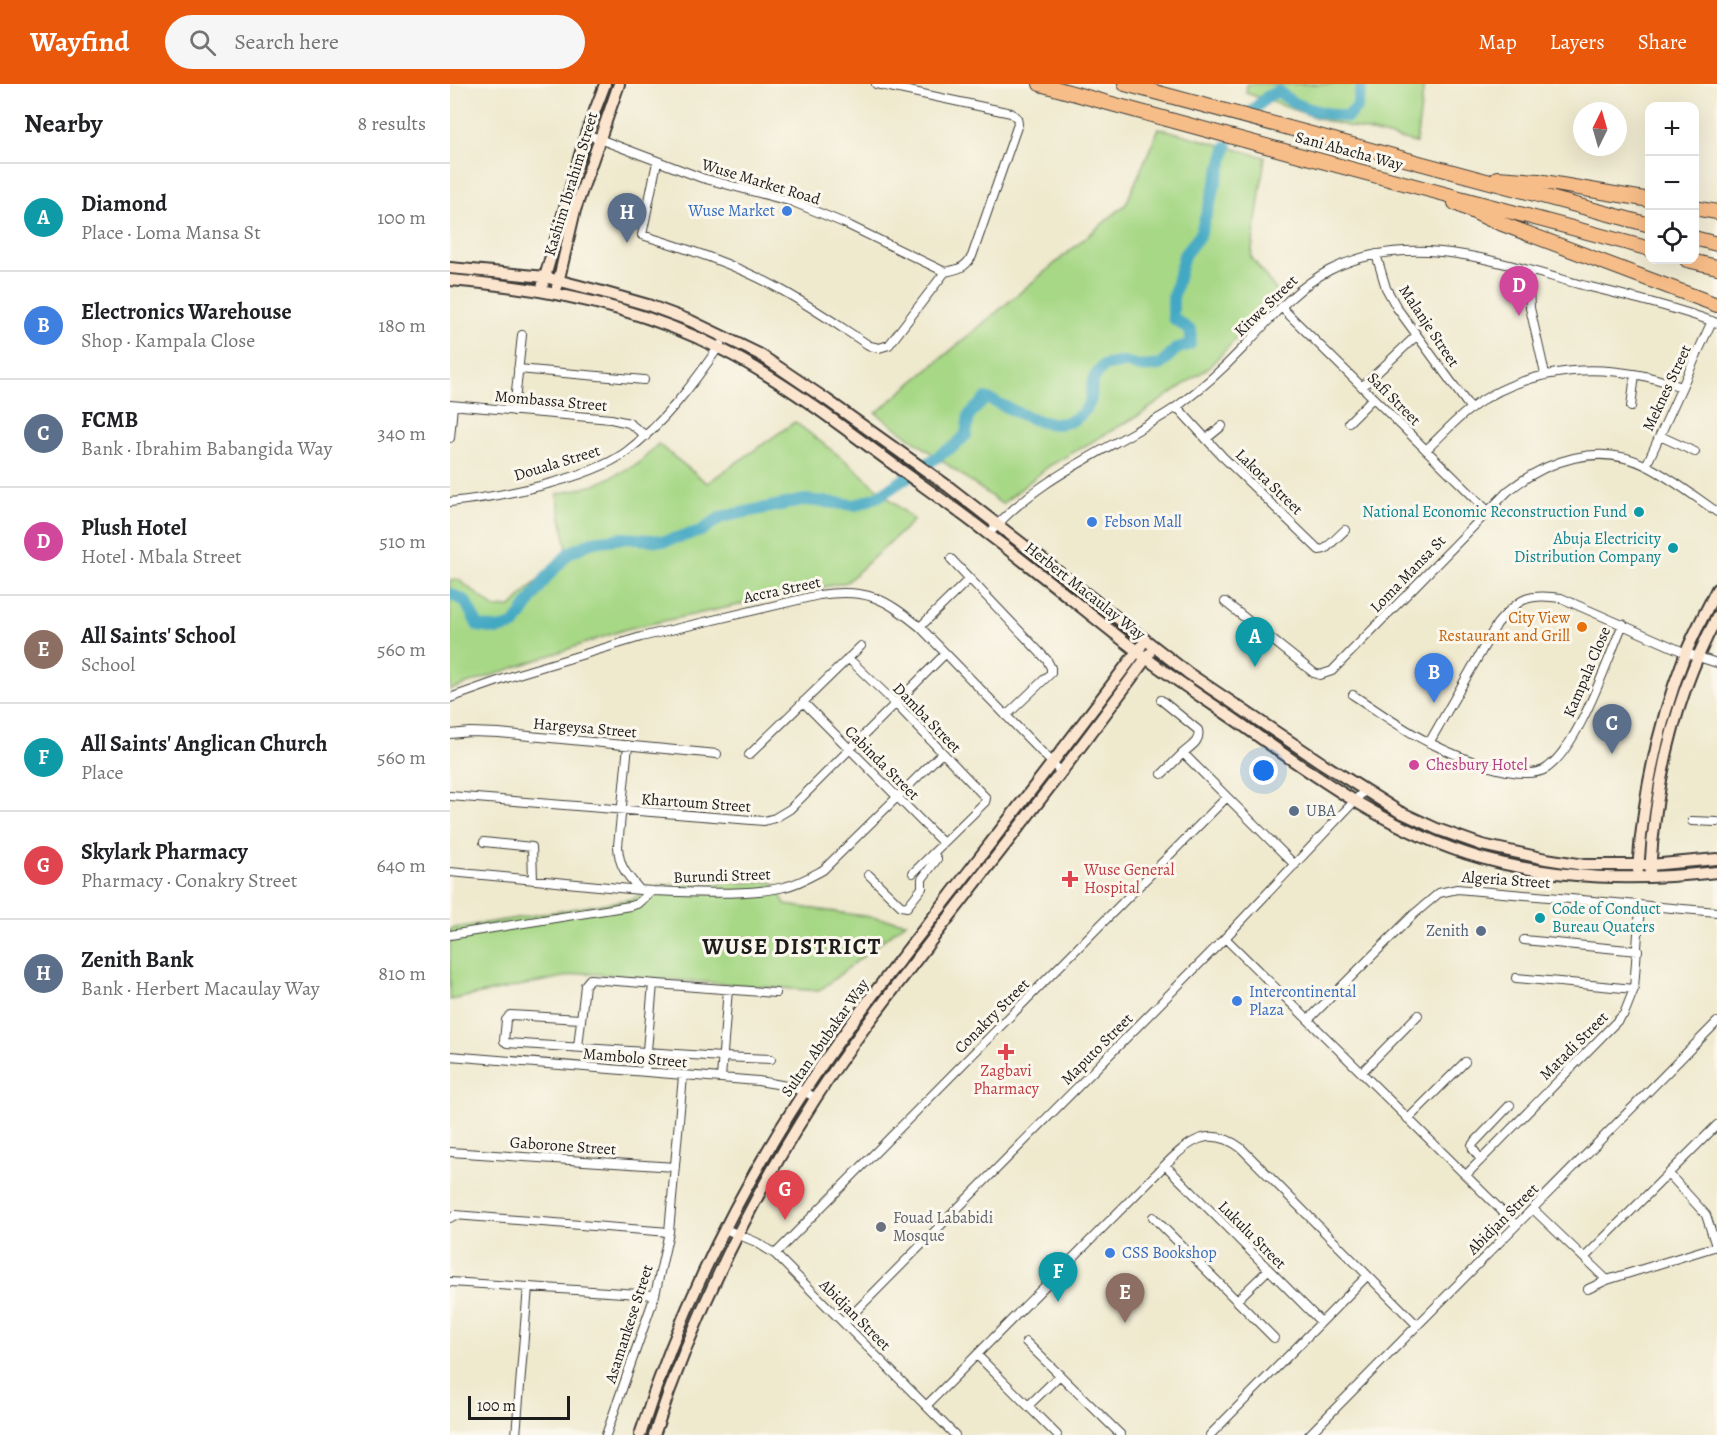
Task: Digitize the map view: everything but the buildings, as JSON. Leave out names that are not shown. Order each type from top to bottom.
[{"type":"highway","name":"Sani Abacha Way","points":[[1040,84],[1645,248]]},
{"type":"highway","name":"Sani Abacha Way","points":[[1125,84],[1645,224]]},
{"type":"highway","points":[[1465,176],[1538,181],[1645,199]]},
{"type":"highway","points":[[1418,186],[1489,219],[1717,305]]},
{"type":"highway","points":[[1699,209],[1717,212]]},
{"type":"highway","points":[[1699,239],[1717,244]]},
{"type":"highway","points":[[1699,263],[1717,267]]},
{"type":"main road","name":"Kashim Ibrahim Street","points":[[541,290],[586,134],[605,84]]},
{"type":"main road","name":"Kashim Ibrahim Street","points":[[555,293],[575,210],[619,84]]},
{"type":"main road","name":"Herbert Macaulay Way","points":[[450,268],[558,280],[648,305],[726,336],[774,363],[949,487],[1149,644],[1271,729],[1398,811],[1437,829],[1482,845],[1584,865],[1650,865],[1717,859]]},
{"type":"main road","name":"Herbert Macaulay Way","points":[[450,280],[541,290],[602,304],[646,318],[718,347],[788,387],[989,534],[1141,654],[1273,747],[1356,801],[1432,841],[1478,857],[1545,873],[1586,877],[1650,878],[1717,872]]},
{"type":"main road","points":[[1637,878],[1653,757],[1686,652],[1717,589]]},
{"type":"main road","points":[[1650,878],[1665,759],[1684,691],[1717,617]]},
{"type":"main road","name":"Sultan Abubakar Way","points":[[640,1435],[694,1294],[725,1229],[804,1091],[888,975],[1052,763],[1149,644]]},
{"type":"main road","name":"Sultan Abubakar Way","points":[[654,1435],[707,1299],[738,1234],[816,1098],[885,1000],[1061,772],[1141,654]]},
{"type":"street","points":[[657,162],[642,235],[684,247],[776,287],[870,346],[879,348],[889,345],[945,272],[959,270],[966,266],[972,256],[1018,124],[1017,118],[1011,112],[876,84]]},
{"type":"street","name":"Wuse Market Road","points":[[586,134],[719,183],[793,202],[844,223],[945,272]]},
{"type":"street","name":"Kitwe Street","points":[[989,534],[1022,500],[1060,474],[1177,407],[1210,381],[1281,307],[1309,284],[1330,270],[1376,254],[1405,250],[1459,254],[1649,302],[1715,322]]},
{"type":"street","name":"Malanje Street","points":[[1376,254],[1386,288],[1396,308],[1471,409]]},
{"type":"street","points":[[1528,270],[1530,308],[1545,374]]},
{"type":"street","name":"Safi Street","points":[[1281,307],[1488,511]]},
{"type":"street","name":"Meknes Street","points":[[1646,466],[1715,322]]},
{"type":"street","points":[[514,411],[522,334]]},
{"type":"street","name":"Douala Street","points":[[450,502],[477,499],[592,470],[624,453],[646,436],[692,383],[726,336]]},
{"type":"street","points":[[1362,387],[1416,336]]},
{"type":"street","points":[[518,369],[644,380]]},
{"type":"street","points":[[1426,450],[1471,409],[1504,389],[1545,374],[1586,370],[1635,374],[1682,387]]},
{"type":"street","points":[[1631,407],[1635,374]]},
{"type":"street","points":[[1348,422],[1373,398]]},
{"type":"street","points":[[450,438],[451,406]]},
{"type":"street","name":"Mombassa Street","points":[[451,406],[611,419],[629,423],[646,436]]},
{"type":"street","name":"Lakota Street","points":[[1177,407],[1206,439],[1319,550],[1325,549],[1345,530]]},
{"type":"street","points":[[1206,439],[1222,426]]},
{"type":"street","points":[[1659,436],[1695,452]]},
{"type":"street","name":"Loma Mansa St","points":[[1225,602],[1314,673],[1326,674],[1332,671],[1488,511],[1523,479],[1545,467],[1568,459],[1590,455],[1614,456],[1646,466],[1716,510]]},
{"type":"street","points":[[951,559],[1047,660],[1051,668],[1051,673],[1006,716]]},
{"type":"street","points":[[920,627],[969,579]]},
{"type":"street","name":"Accra Street","points":[[450,698],[518,674],[641,637],[819,595],[838,592],[858,593],[879,598],[895,607],[920,627],[1061,772]]},
{"type":"street","name":"Kampala Close","points":[[1541,595],[1561,598],[1623,624],[1574,736],[1562,753],[1542,770],[1522,773],[1500,769],[1430,743],[1497,624],[1508,610],[1523,599],[1541,595]]},
{"type":"street","points":[[1623,624],[1717,663]]},
{"type":"street","points":[[749,755],[861,646]]},
{"type":"street","name":"Khartoum Street","points":[[450,796],[764,821],[775,818],[790,809],[945,654]]},
{"type":"street","name":"Damba Street","points":[[848,658],[896,704],[986,798],[985,802],[943,843]]},
{"type":"street","points":[[1353,694],[1392,721],[1430,743]]},
{"type":"street","points":[[1161,700],[1198,730],[1197,741],[1162,774]]},
{"type":"street","name":"Cabinda Street","points":[[803,702],[943,843]]},
{"type":"street","name":"Hargeysa Street","points":[[450,734],[499,733],[717,754]]},
{"type":"street","points":[[628,745],[618,846],[619,860],[625,873],[640,890]]},
{"type":"street","name":"Burundi Street","points":[[450,873],[652,891],[758,891],[784,887],[822,870],[942,753]]},
{"type":"street","points":[[1184,753],[1295,865]]},
{"type":"street","name":"Maputo Street","points":[[844,1322],[1225,938],[1364,791]]},
{"type":"street","name":"Conakry Street","points":[[775,1254],[1227,796]]},
{"type":"street","points":[[1692,820],[1717,822]]},
{"type":"street","points":[[484,842],[532,847],[533,880]]},
{"type":"street","points":[[913,873],[943,843]]},
{"type":"street","points":[[869,875],[901,906],[907,907],[922,888],[922,879],[937,859],[933,853]]},
{"type":"street","name":"Algeria Street","points":[[1308,1020],[1413,915],[1439,893],[1457,889],[1717,912]]},
{"type":"street","points":[[450,935],[630,906],[637,904],[652,891]]},
{"type":"street","name":"Matadi Street","points":[[1466,1175],[1618,1021],[1629,1005],[1634,989],[1640,906]]},
{"type":"street","points":[[1225,938],[1516,1225]]},
{"type":"street","points":[[1524,940],[1638,951]]},
{"type":"street","points":[[1516,978],[1634,989]]},
{"type":"street","points":[[578,1047],[585,985],[590,979],[776,993]]},
{"type":"street","points":[[645,1072],[653,984]]},
{"type":"street","points":[[721,1078],[728,989]]},
{"type":"street","points":[[581,1019],[510,1015],[506,1020],[504,1038],[507,1043],[771,1059]]},
{"type":"street","points":[[1362,1072],[1418,1015]]},
{"type":"street","name":"Abidjan Street","points":[[1309,1435],[1717,1022]]},
{"type":"street","name":"Mambolo Street","points":[[450,1056],[781,1084],[804,1091],[816,1098]]},
{"type":"street","points":[[1408,1119],[1465,1062]]},
{"type":"street","name":"Asamankese Street","points":[[606,1435],[655,1295],[669,1232],[683,1076]]},
{"type":"street","points":[[1481,1160],[1472,1144],[1510,1105]]},
{"type":"street","points":[[1584,1258],[1716,1127]]},
{"type":"street","points":[[926,1406],[1165,1165],[1185,1146],[1198,1138],[1214,1137],[1232,1141],[1306,1212],[1417,1325]]},
{"type":"street","name":"Gaborone Street","points":[[450,1152],[675,1167]]},
{"type":"street","name":"Lukulu Street","points":[[1165,1165],[1321,1322]]},
{"type":"street","points":[[1588,1289],[1607,1280],[1717,1246],[1706,1215],[1669,1174]]},
{"type":"street","points":[[1533,1209],[1607,1280]]},
{"type":"street","points":[[450,1218],[455,1215],[669,1232]]},
{"type":"street","points":[[1154,1217],[1274,1338]]},
{"type":"street","name":"Abidjan Street","points":[[725,1229],[756,1242],[775,1254],[955,1435]]},
{"type":"street","points":[[1237,1300],[1268,1270]]},
{"type":"street","points":[[1210,1435],[1367,1276]]},
{"type":"street","points":[[450,1282],[655,1295]]},
{"type":"street","points":[[516,1435],[528,1287]]},
{"type":"street","points":[[1026,1342],[1121,1435]]},
{"type":"street","points":[[977,1356],[1057,1435]]},
{"type":"street","points":[[1028,1406],[1060,1375]]},
{"type":"green space","points":[[1247,84],[1424,84],[1416,143],[1323,120],[1246,93]]},
{"type":"green space","points":[[1159,128],[1265,157],[1251,257],[1279,294],[1208,368],[1141,414],[1049,466],[1002,504],[876,413],[1126,204]]},
{"type":"green space","points":[[795,422],[847,462],[914,520],[847,582],[626,629],[450,690],[450,580],[459,580],[495,608],[511,607],[567,550],[557,494],[595,485],[638,464],[658,444],[707,483]]},
{"type":"green space","points":[[773,882],[786,905],[906,922],[819,991],[583,973],[450,1000],[450,929],[633,899],[658,885]]},
{"type":"waterway","points":[[1253,110],[1268,96],[1279,91],[1301,106],[1347,117],[1357,107],[1362,84]]},
{"type":"waterway","points":[[450,594],[465,601],[478,626],[498,629],[514,625],[546,578],[569,553],[592,542],[624,538],[665,541],[701,531],[721,517],[805,500],[856,505],[879,496],[955,445],[966,435],[969,415],[986,398],[1026,416],[1054,424],[1067,422],[1079,416],[1089,404],[1094,379],[1103,366],[1124,362],[1142,367],[1160,365],[1176,349],[1190,344],[1191,331],[1173,318],[1173,298],[1184,255],[1200,235],[1227,146]]},
{"type":"place","name":"Wuse Market","points":[[787,211]]},
{"type":"place","name":"Zenith Bank","points":[[627,243]]},
{"type":"place","name":"Plush Hotel","points":[[1519,316]]},
{"type":"place","name":"National Economic Reconstruction Fund","points":[[1639,512]]},
{"type":"place","name":"Febson Mall","points":[[1092,522]]},
{"type":"place","name":"Abuja Electricity Distribution Company","points":[[1673,548]]},
{"type":"place","name":"City View Restaurant and Grill","points":[[1582,627]]},
{"type":"place","name":"Diamond","points":[[1255,667]]},
{"type":"place","name":"Electronics Warehouse","points":[[1434,703]]},
{"type":"place","name":"FCMB","points":[[1612,754]]},
{"type":"place","name":"Chesbury Hotel","points":[[1414,765]]},
{"type":"place","name":"UBA","points":[[1294,811]]},
{"type":"place","name":"Wuse General Hospital","points":[[1070,879]]},
{"type":"place","name":"Code of Conduct Bureau Quaters","points":[[1540,918]]},
{"type":"place","name":"Zenith","points":[[1481,931]]},
{"type":"place","name":"Intercontinental Plaza","points":[[1237,1001]]},
{"type":"place","name":"Zagbavi Pharmacy","points":[[1006,1052]]},
{"type":"place","name":"Skylark Pharmacy","points":[[785,1220]]},
{"type":"place","name":"Fouad Lababidi Mosque","points":[[881,1227]]},
{"type":"place","name":"CSS Bookshop","points":[[1110,1253]]},
{"type":"place","name":"All Saints' Anglican Church","points":[[1058,1302]]},
{"type":"place","name":"All Saints' School","points":[[1125,1323]]},
{"type":"district","name":"WUSE DISTRICT","points":[[792,947]]}]
